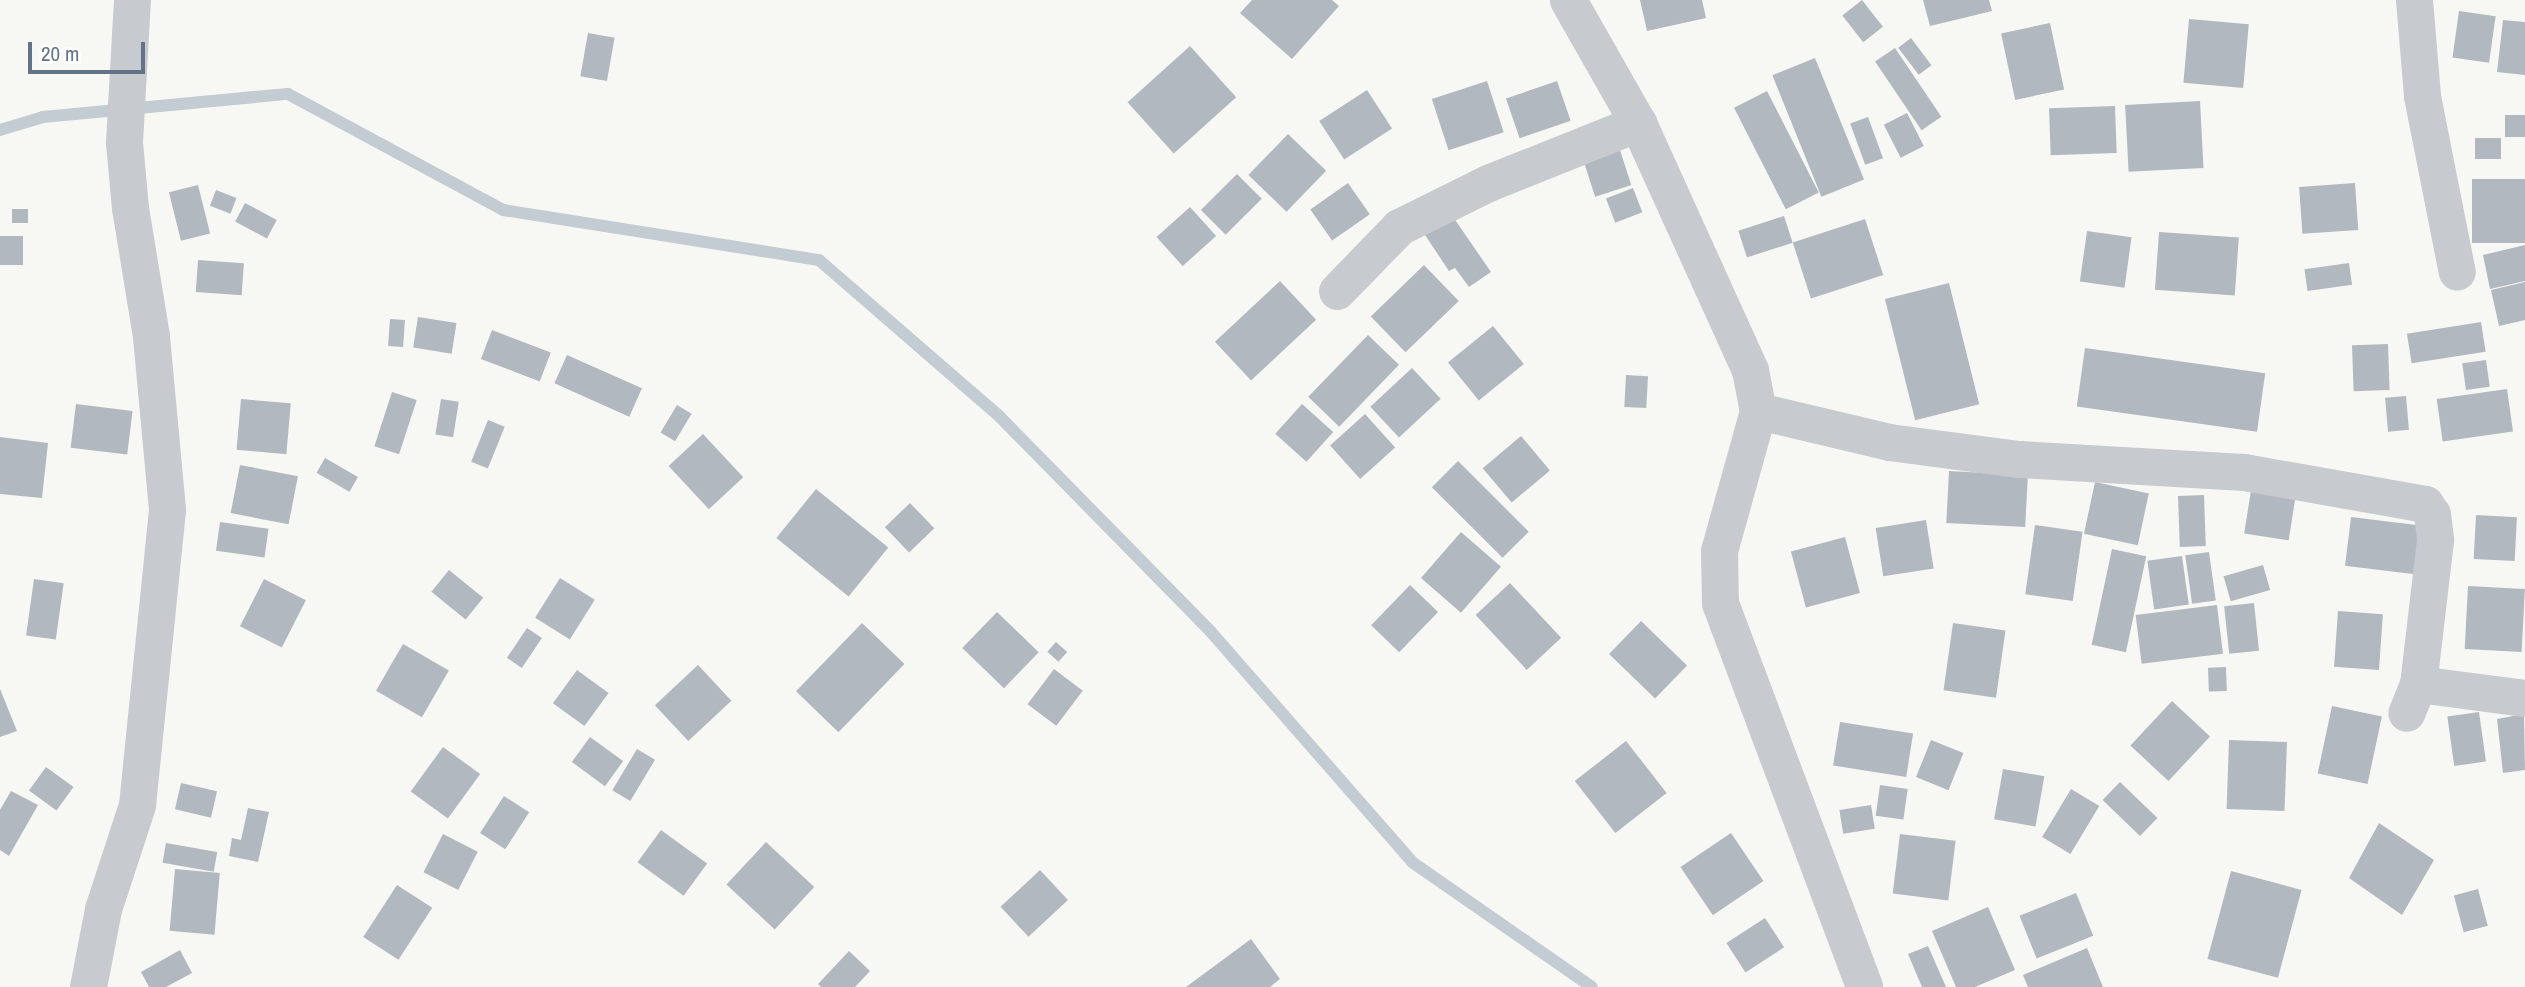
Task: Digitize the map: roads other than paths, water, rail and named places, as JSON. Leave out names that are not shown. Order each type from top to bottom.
[{"type":"street","points":[[88,987],[103,909],[137,805],[167,509],[151,336],[130,208],[124,142],[130,90],[132,0]]},
{"type":"street","points":[[1567,0],[1638,123],[1750,370],[1758,411],[1719,551],[1720,603],[1864,987]]},
{"type":"street","points":[[2414,0],[2422,96],[2457,272]]},
{"type":"street","points":[[1337,291],[1399,227],[1488,183],[1638,123]]},
{"type":"street","points":[[1758,411],[1889,442],[2019,459],[2244,472],[2425,504],[2435,528],[2412,698],[2525,698]]},
{"type":"waterway","points":[[0,130],[43,117],[288,94],[503,210],[819,260],[1000,417],[1211,632],[1412,862],[1592,987]]}]
